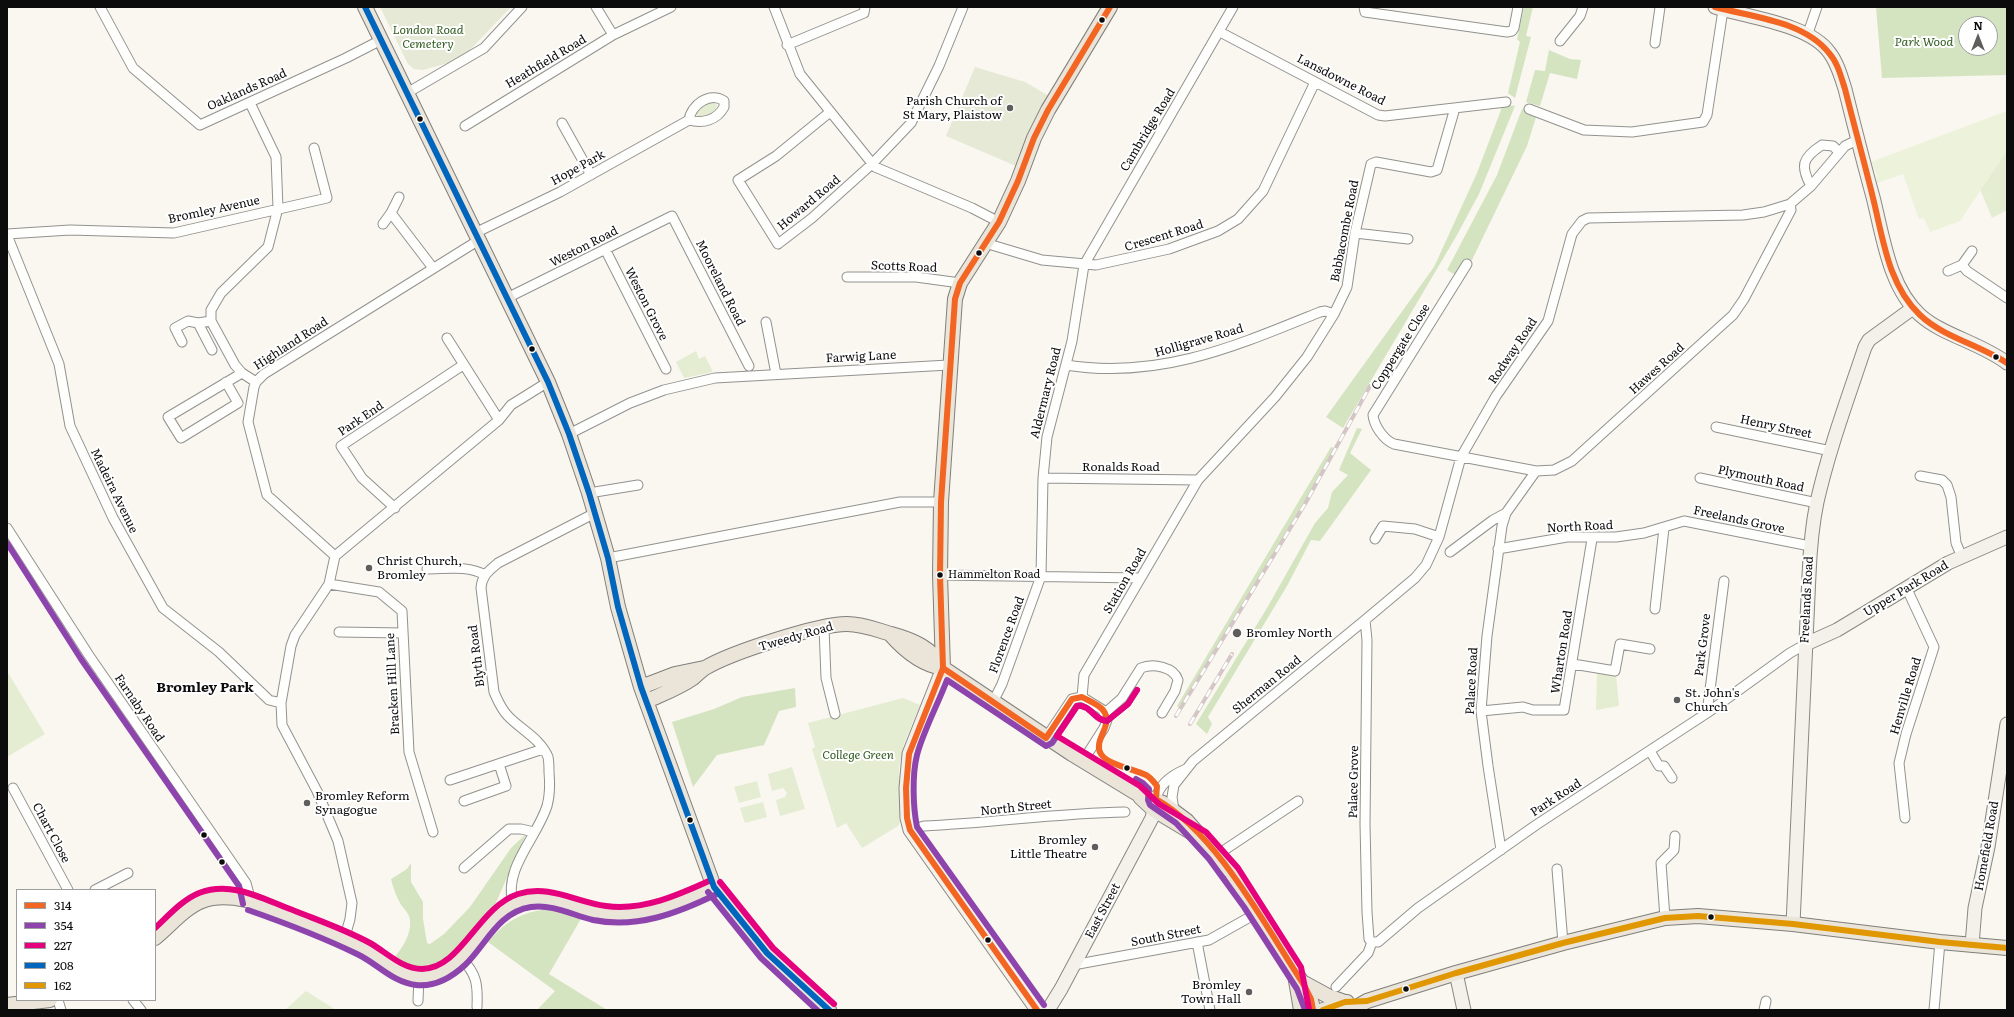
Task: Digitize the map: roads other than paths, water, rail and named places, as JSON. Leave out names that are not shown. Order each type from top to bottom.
[{"type":"main road","points":[[365,7],[548,382],[569,434],[589,493],[608,558],[618,607],[641,687],[714,887],[767,953],[829,1010]]},
{"type":"main road","points":[[943,668],[940,575],[941,502],[953,307],[960,283],[999,222],[1018,180],[1034,138],[1048,110],[1110,7]]},
{"type":"main road","name":"Tweedy Road","points":[[641,687],[675,674],[704,668],[765,645],[824,628],[848,624],[862,626],[905,638],[937,657],[943,668],[1046,738],[1136,793],[1156,800],[1174,810],[1187,821],[1232,873],[1294,971],[1304,983],[1310,995],[1314,1010]]},
{"type":"main road","name":"Tweedy Road","points":[[890,634],[904,650],[931,667],[943,668]]},
{"type":"main road","points":[[920,646],[933,644],[942,636]]},
{"type":"main road","name":"Tweedy Road","points":[[647,701],[678,687],[704,668]]},
{"type":"main road","name":"Tweedy Road","points":[[1156,800],[1186,830],[1200,836]]},
{"type":"main road","points":[[156,937],[188,909],[204,901],[224,898],[251,902],[344,940],[372,953],[397,971],[419,977],[430,977],[440,974],[462,958],[494,917],[513,904],[545,898],[599,913],[632,915],[664,908],[714,887]]},
{"type":"main road","points":[[1323,1010],[1367,1001],[1456,973],[1563,943],[1666,918],[1698,916],[1793,924],[1940,942],[2007,948]]},
{"type":"main road","name":"Tweedy Road","points":[[1294,971],[1301,1010]]},
{"type":"main road","points":[[1304,983],[1348,1006]]},
{"type":"main road","points":[[7,1006],[43,1001]]},
{"type":"street","name":"Oaklands Road","points":[[100,7],[133,68],[200,125],[346,58],[381,40]]},
{"type":"street","points":[[407,93],[484,48],[522,7]]},
{"type":"street","points":[[596,7],[612,36]]},
{"type":"street","name":"Heathfield Road","points":[[465,126],[612,36],[671,7]]},
{"type":"street","points":[[774,7],[787,45],[800,74],[875,167],[972,208],[999,222]]},
{"type":"street","points":[[787,45],[864,13],[866,7]]},
{"type":"street","points":[[872,164],[911,123],[939,66],[963,7]]},
{"type":"street","name":"Cambridge Road","points":[[1084,265],[1220,32],[1233,7]]},
{"type":"street","points":[[1364,7],[1364,12],[1507,32],[1512,31],[1514,28],[1518,7]]},
{"type":"street","points":[[1560,41],[1580,16],[1583,7]]},
{"type":"street","points":[[1654,43],[1660,7]]},
{"type":"street","points":[[1807,36],[1817,7]]},
{"type":"street","points":[[1529,109],[1571,127],[1590,131],[1632,132],[1702,122],[1707,115],[1719,8],[1774,22],[1807,36],[1825,47],[1833,58],[1845,89],[1857,140],[1891,263],[1904,294],[1913,308],[1929,321],[1989,351],[2007,363]]},
{"type":"street","name":"Lansdowne Road","points":[[1220,32],[1378,115],[1385,116],[1506,102]]},
{"type":"street","name":"Crescent Road","points":[[985,243],[1042,260],[1084,265],[1115,262],[1169,249],[1218,231],[1238,219],[1262,191],[1269,180],[1315,82]]},
{"type":"street","points":[[250,103],[276,157],[278,208],[268,246],[221,293],[211,310],[211,322],[235,365],[242,373],[256,382]]},
{"type":"street","name":"Babbacombe Road","points":[[1198,480],[1275,397],[1307,357],[1334,314],[1347,287],[1355,233],[1371,164],[1376,162],[1431,172],[1435,171],[1438,168],[1455,108]]},
{"type":"street","name":"Howard Road","points":[[830,112],[776,156],[738,180],[778,244],[812,218],[872,164]]},
{"type":"street","name":"Hope Park","points":[[477,236],[591,175],[689,120]]},
{"type":"street","points":[[562,123],[591,175]]},
{"type":"street","points":[[1790,204],[1812,186],[1839,152],[1849,143],[1857,140]]},
{"type":"street","points":[[1812,186],[1804,171],[1804,164],[1808,157],[1822,145],[1833,146],[1839,152]]},
{"type":"street","name":"Bromley Avenue","points":[[7,234],[70,230],[174,233],[327,198],[314,148]]},
{"type":"street","points":[[383,224],[391,213],[399,197]]},
{"type":"street","name":"Rodway Road","points":[[1365,620],[1415,578],[1426,565],[1439,537],[1461,456],[1496,396],[1548,321],[1572,234],[1582,221],[1588,218],[1743,215],[1764,212],[1790,204]]},
{"type":"street","name":"Hawes Road","points":[[1389,442],[1536,471],[1554,470],[1572,461],[1733,315],[1744,299],[1791,210],[1790,204]]},
{"type":"street","points":[[391,213],[433,268]]},
{"type":"street","name":"Weston Road","points":[[507,298],[672,216]]},
{"type":"street","name":"Mooreland Road","points":[[672,216],[749,361]]},
{"type":"street","points":[[1355,233],[1408,238]]},
{"type":"street","name":"Madeira Avenue","points":[[7,234],[59,364],[70,426],[113,518],[163,608],[219,652],[269,700],[281,703]]},
{"type":"street","name":"Highland Road","points":[[335,556],[267,495],[248,422],[256,382],[264,374],[433,268],[477,236]]},
{"type":"street","name":"Weston Grove","points":[[605,249],[666,369]]},
{"type":"street","points":[[1948,271],[1962,265],[1972,251]]},
{"type":"street","name":"Coppergate Close","points":[[1389,442],[1374,423],[1373,415],[1467,264]]},
{"type":"street","name":"Aldermary Road","points":[[1041,576],[1046,437],[1072,341],[1084,265]]},
{"type":"street","points":[[1962,265],[2007,298]]},
{"type":"street","name":"Scotts Road","points":[[848,277],[916,277],[960,283]]},
{"type":"street","name":"Freelands Road","points":[[1793,924],[1810,546],[1817,503],[1831,451],[1869,340],[1913,308]]},
{"type":"street","name":"Holligrave Road","points":[[1066,365],[1092,368],[1127,369],[1167,365],[1252,339],[1320,312],[1325,311],[1334,314]]},
{"type":"street","points":[[182,342],[175,328],[188,321],[198,323],[211,322]]},
{"type":"street","points":[[766,322],[776,374]]},
{"type":"street","points":[[198,323],[212,350]]},
{"type":"street","points":[[447,338],[499,420]]},
{"type":"street","name":"Park End","points":[[395,508],[362,478],[341,446],[463,365]]},
{"type":"street","name":"Farwig Lane","points":[[569,434],[630,403],[664,390],[715,378],[949,365]]},
{"type":"street","points":[[226,382],[238,403],[181,438],[168,417],[226,382],[242,373]]},
{"type":"street","points":[[344,940],[349,926],[352,903],[338,841],[318,791],[282,724],[281,703],[288,657],[295,635],[329,584],[335,556],[395,508],[499,420],[511,405],[548,382]]},
{"type":"street","name":"Henry Street","points":[[1716,427],[1831,451]]},
{"type":"street","points":[[1450,552],[1493,520],[1506,513],[1536,471]]},
{"type":"street","points":[[1920,476],[1942,480],[1946,485],[1951,497],[1956,543],[1962,557]]},
{"type":"street","name":"Ronalds Road","points":[[1044,478],[1198,480]]},
{"type":"street","name":"Plymouth Road","points":[[1700,478],[1817,503]]},
{"type":"street","name":"Station Road","points":[[1082,697],[1084,675],[1198,480]]},
{"type":"street","points":[[589,493],[638,485]]},
{"type":"street","points":[[608,558],[900,502],[941,502]]},
{"type":"street","name":"Palace Road","points":[[1501,850],[1481,711],[1485,651],[1498,549],[1506,513]]},
{"type":"street","points":[[427,569],[467,568],[476,570],[484,575],[498,564],[595,514]]},
{"type":"street","name":"Freelands Grove","points":[[1664,528],[1684,521],[1810,546]]},
{"type":"street","points":[[1375,540],[1383,526],[1415,530],[1439,537]]},
{"type":"street","name":"Farnaby Road","points":[[7,528],[88,654],[246,883],[251,902]]},
{"type":"street","points":[[1655,609],[1664,528]]},
{"type":"street","name":"North Road","points":[[1498,549],[1567,537],[1616,538],[1664,528]]},
{"type":"street","name":"Upper Park Road","points":[[1806,644],[1837,630],[1906,588],[1962,557],[2007,537]]},
{"type":"street","name":"Wharton Road","points":[[1481,711],[1523,707],[1533,710],[1564,710],[1573,664],[1592,538]]},
{"type":"street","name":"Blyth Road","points":[[484,575],[481,588],[494,692],[500,706],[508,716],[543,749]]},
{"type":"street","points":[[940,575],[1140,578]]},
{"type":"street","name":"Florence Road","points":[[993,702],[1002,684],[1041,576]]},
{"type":"street","name":"Park Grove","points":[[1706,713],[1724,581]]},
{"type":"street","name":"Bracken Hill Lane","points":[[329,584],[379,592],[402,611],[409,752],[434,832]]},
{"type":"street","name":"Henville Road","points":[[1905,818],[1899,763],[1906,734],[1934,647],[1906,588]]},
{"type":"street","name":"Sherman Road","points":[[1174,810],[1172,797],[1174,785],[1186,769],[1222,737],[1365,620]]},
{"type":"street","name":"Palace Grove","points":[[1365,620],[1367,640],[1365,824],[1366,905],[1368,936],[1372,942]]},
{"type":"street","points":[[824,628],[826,678],[835,714]]},
{"type":"street","points":[[339,632],[403,633]]},
{"type":"street","points":[[1573,664],[1615,671],[1620,644],[1650,649]]},
{"type":"street","name":"Park Road","points":[[1372,942],[1378,942],[1418,908],[1501,850],[1706,713],[1790,653],[1806,644]]},
{"type":"street","points":[[1105,713],[1122,698],[1141,668],[1154,666],[1172,672],[1178,680],[1175,691],[1162,713]]},
{"type":"street","points":[[943,668],[909,754],[906,788],[907,818],[910,830],[1037,1010]]},
{"type":"street","points":[[1046,738],[1068,702],[1076,697],[1082,697],[1098,705],[1105,713],[1106,723],[1083,761]]},
{"type":"street","name":"Homefield Road","points":[[1972,945],[1975,908],[1988,847],[2007,724]]},
{"type":"street","points":[[450,780],[543,749],[548,758],[550,792],[545,811],[513,878],[511,893],[513,904]]},
{"type":"street","points":[[1650,751],[1659,766],[1664,766],[1672,778]]},
{"type":"street","points":[[464,801],[506,786],[499,764]]},
{"type":"street","name":"Sherman Road","points":[[1156,800],[1171,777],[1186,769]]},
{"type":"street","name":"Chart Close","points":[[13,788],[67,889]]},
{"type":"street","name":"East Street","points":[[1048,1010],[1152,818],[1156,800]]},
{"type":"street","points":[[1217,855],[1298,801]]},
{"type":"street","name":"North Street","points":[[910,830],[924,826],[1015,821],[1069,814],[1125,812]]},
{"type":"street","points":[[464,868],[509,830],[521,829],[534,832]]},
{"type":"street","points":[[1666,918],[1661,863],[1674,850],[1675,836]]},
{"type":"street","points":[[1557,869],[1563,943]]},
{"type":"street","points":[[97,889],[128,873]]},
{"type":"street","name":"South Street","points":[[1073,965],[1208,940],[1257,913]]},
{"type":"street","points":[[1197,942],[1210,1010]]},
{"type":"street","points":[[1336,987],[1368,953],[1372,942]]},
{"type":"street","points":[[1934,1010],[1940,942]]},
{"type":"street","points":[[462,958],[470,967],[478,985],[477,1007]]},
{"type":"street","points":[[1456,973],[1464,1010]]},
{"type":"street","points":[[418,1001],[419,977]]},
{"type":"street","points":[[134,1001],[141,1010]]},
{"type":"street","points":[[1764,1010],[1766,1001]]},
{"type":"railway","points":[[1176,716],[1305,504],[1370,386]]},
{"type":"railway","points":[[1190,724],[1232,654]]},
{"type":"place","name":"Parish Church of St Mary, Plaistow","points":[[1010,108]]},
{"type":"place","name":"Christ Church, Bromley","points":[[369,568]]},
{"type":"place","name":"Hammelton Road","points":[[940,575]]},
{"type":"place","name":"Bromley North","points":[[1237,633]]},
{"type":"place","name":"St. John's Church","points":[[1677,700]]},
{"type":"place","name":"Bromley Reform Synagogue","points":[[307,803]]},
{"type":"place","name":"Bromley Little Theatre","points":[[1095,847]]},
{"type":"place","name":"Bromley Town Hall","points":[[1249,992]]},
{"type":"district","name":"Bromley Park","points":[[205,688]]},
{"type":"park label","name":"London Road Cemetery","points":[[428,37]]},
{"type":"park label","name":"Park Wood","points":[[1924,42]]},
{"type":"park label","name":"College Green","points":[[858,755]]}]
